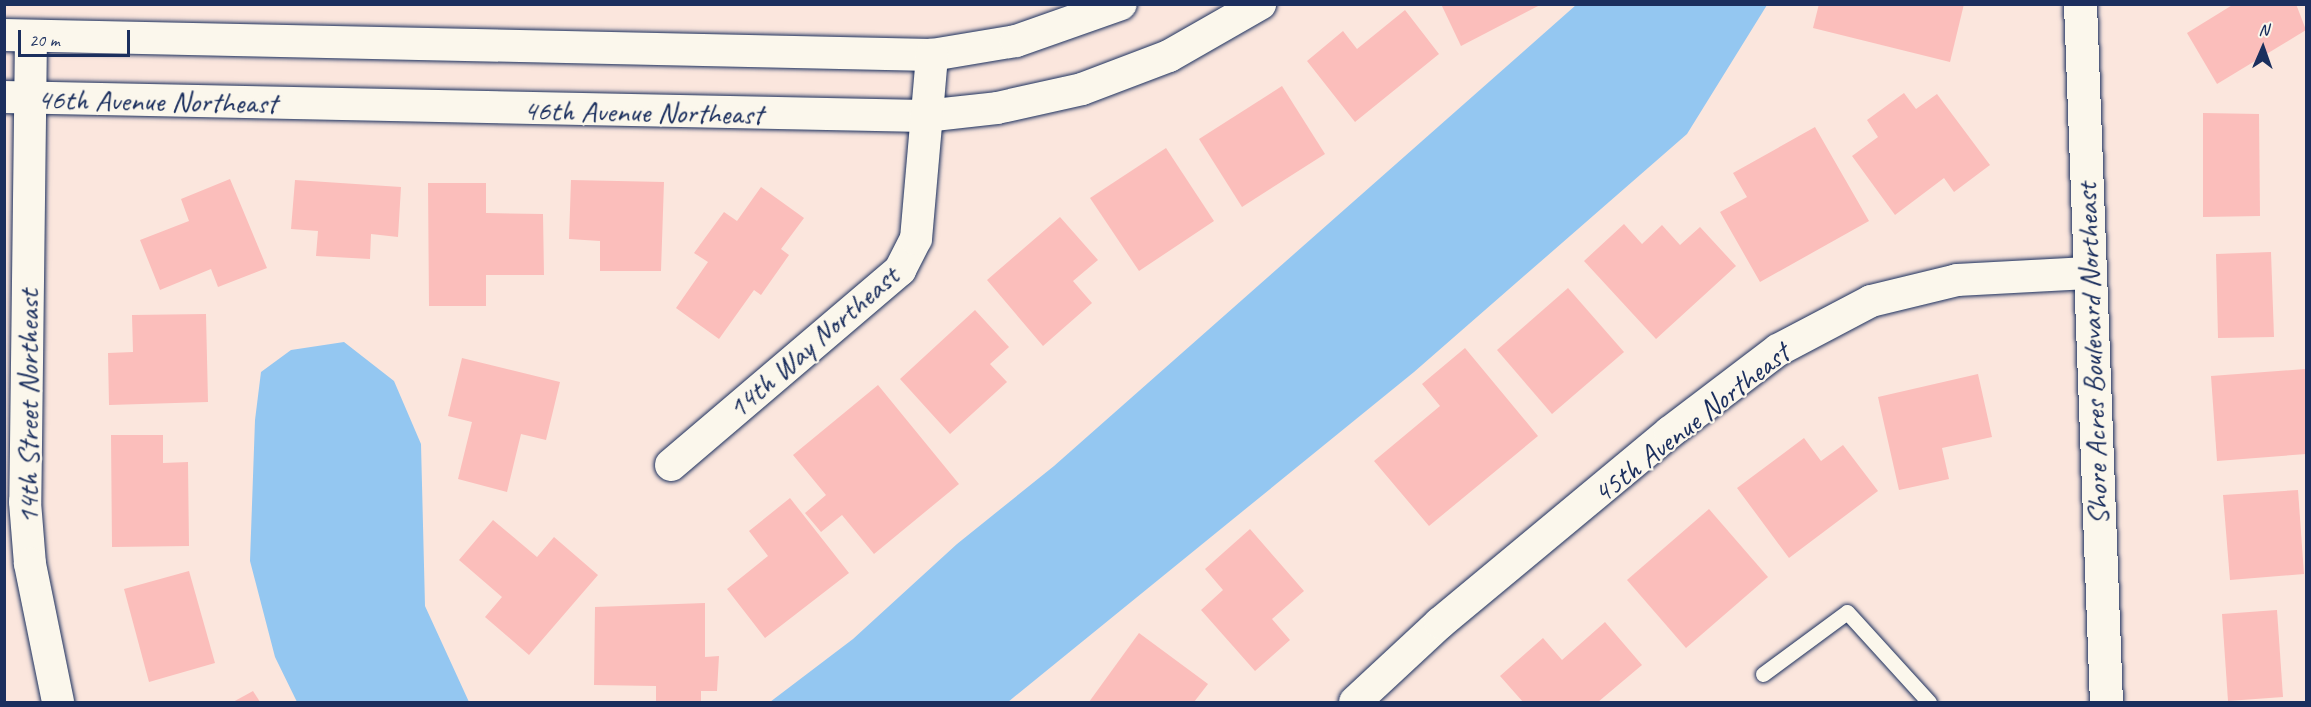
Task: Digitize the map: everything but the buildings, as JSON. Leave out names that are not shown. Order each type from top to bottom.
[{"type":"street","name":"46th Avenue Northeast","points":[[18,35],[932,55],[1016,41],[1121,4]]},
{"type":"street","name":"46th Avenue Northeast","points":[[18,97],[925,116],[997,108],[1082,89],[1168,56],[1260,4]]},
{"type":"street","name":"Shore Acres Boulevard Northeast","points":[[2080,4],[2088,273],[2106,702]]},
{"type":"street","name":"14th Street Northeast","points":[[18,35],[25,502],[32,575],[58,702]]},
{"type":"street","name":"14th Way Northeast","points":[[671,465],[900,270],[916,239],[932,55]]},
{"type":"street","name":"45th Avenue Northeast","points":[[1354,702],[1440,623],[1670,432],[1778,350],[1870,301],[1957,280],[2088,273]]},
{"type":"lane","points":[[1763,674],[1847,612],[1929,702]]},
{"type":"water","points":[[1576,5],[1767,5],[1687,134],[1414,372],[1008,702],[770,702],[853,639],[957,544],[1054,466]]},
{"type":"water","points":[[344,342],[394,381],[421,444],[425,606],[469,702],[297,702],[275,657],[250,561],[255,420],[261,372],[291,350]]}]
